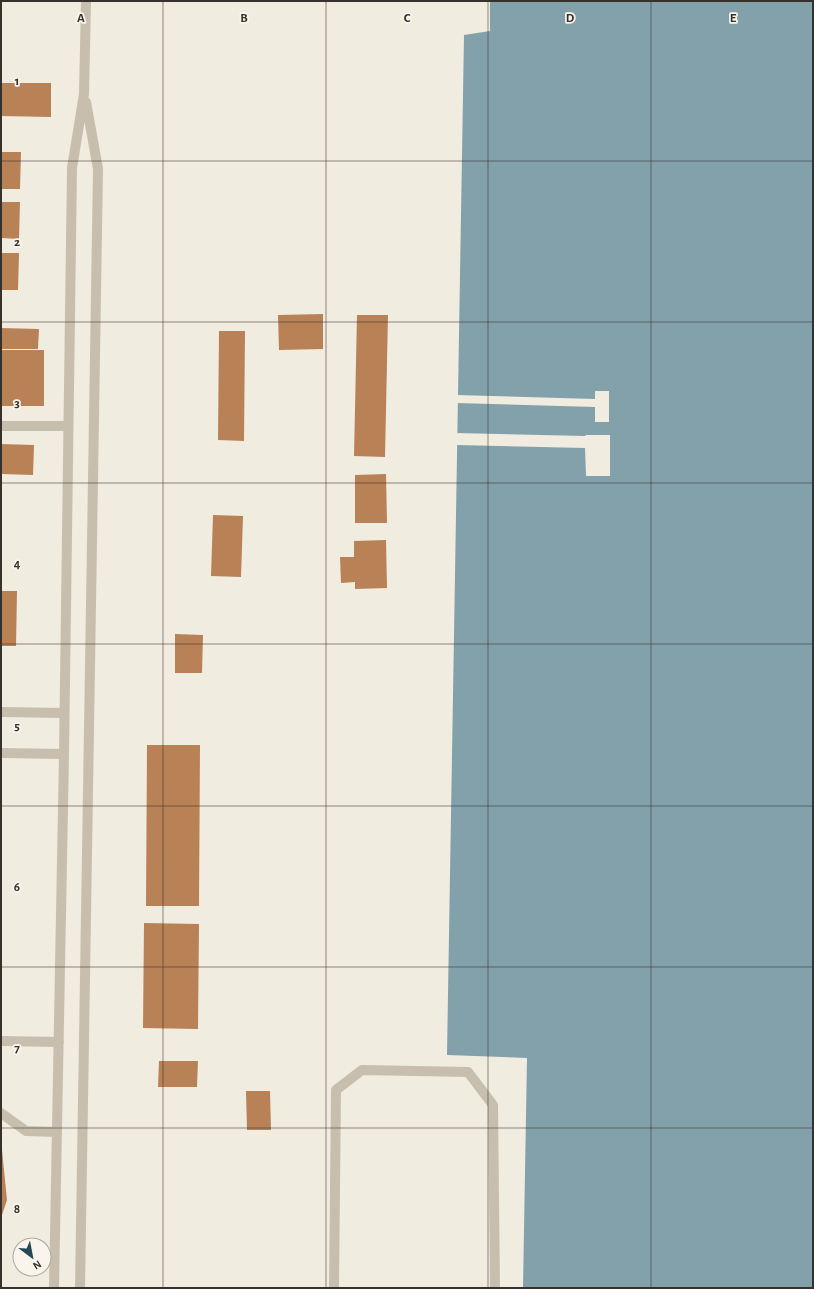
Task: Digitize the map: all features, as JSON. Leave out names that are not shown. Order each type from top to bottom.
[{"type":"street","points":[[54,1288],[64,754],[72,168],[84,94],[86,1]]},
{"type":"street","points":[[80,1288],[98,169],[84,94]]},
{"type":"street","points":[[1,426],[68,426]]},
{"type":"street","points":[[1,712],[64,713]]},
{"type":"street","points":[[1,753],[64,754]]},
{"type":"street","points":[[1,1042],[59,1042]]},
{"type":"street","points":[[334,1288],[336,1090],[362,1070],[468,1072],[493,1105],[495,1288]]},
{"type":"street","points":[[1,1113],[26,1131],[56,1132]]},
{"type":"water","points":[[490,1],[813,1],[813,1288],[523,1288],[527,1058],[447,1055],[464,35],[490,31]]},
{"type":"pier","points":[[595,391],[609,391],[609,422],[595,422],[595,407],[456,403],[456,395],[595,399]]},
{"type":"pier","points":[[456,433],[585,436],[610,435],[610,476],[586,476],[585,448],[456,445]]},
{"type":"building","points":[[1,83],[51,83],[51,117],[1,116]]},
{"type":"building","points":[[1,152],[21,152],[20,189],[1,189]]},
{"type":"building","points":[[1,202],[20,202],[19,239],[1,238]]},
{"type":"building","points":[[1,253],[19,253],[18,290],[1,290]]},
{"type":"building","points":[[323,314],[323,349],[279,350],[278,315]]},
{"type":"building","points":[[357,315],[388,315],[385,457],[354,456]]},
{"type":"building","points":[[1,328],[39,329],[38,349],[1,349]]},
{"type":"building","points":[[219,331],[245,331],[244,441],[218,440]]},
{"type":"building","points":[[1,350],[44,350],[44,406],[1,406]]},
{"type":"building","points":[[1,444],[34,445],[33,475],[1,474]]},
{"type":"building","points":[[386,474],[387,523],[355,523],[355,475]]},
{"type":"building","points":[[213,515],[243,516],[241,577],[211,576]]},
{"type":"building","points":[[386,540],[387,588],[355,589],[355,582],[341,583],[340,557],[354,557],[354,541]]},
{"type":"building","points":[[1,591],[17,591],[16,646],[1,646]]},
{"type":"building","points":[[175,634],[203,635],[202,673],[175,673]]},
{"type":"building","points":[[147,745],[200,745],[199,906],[146,906]]},
{"type":"building","points":[[144,923],[199,924],[198,1029],[143,1028]]},
{"type":"building","points":[[159,1061],[198,1061],[197,1087],[158,1087]]},
{"type":"building","points":[[246,1091],[270,1091],[271,1130],[247,1130]]},
{"type":"building","points":[[1,1150],[7,1200],[1,1218]]}]
